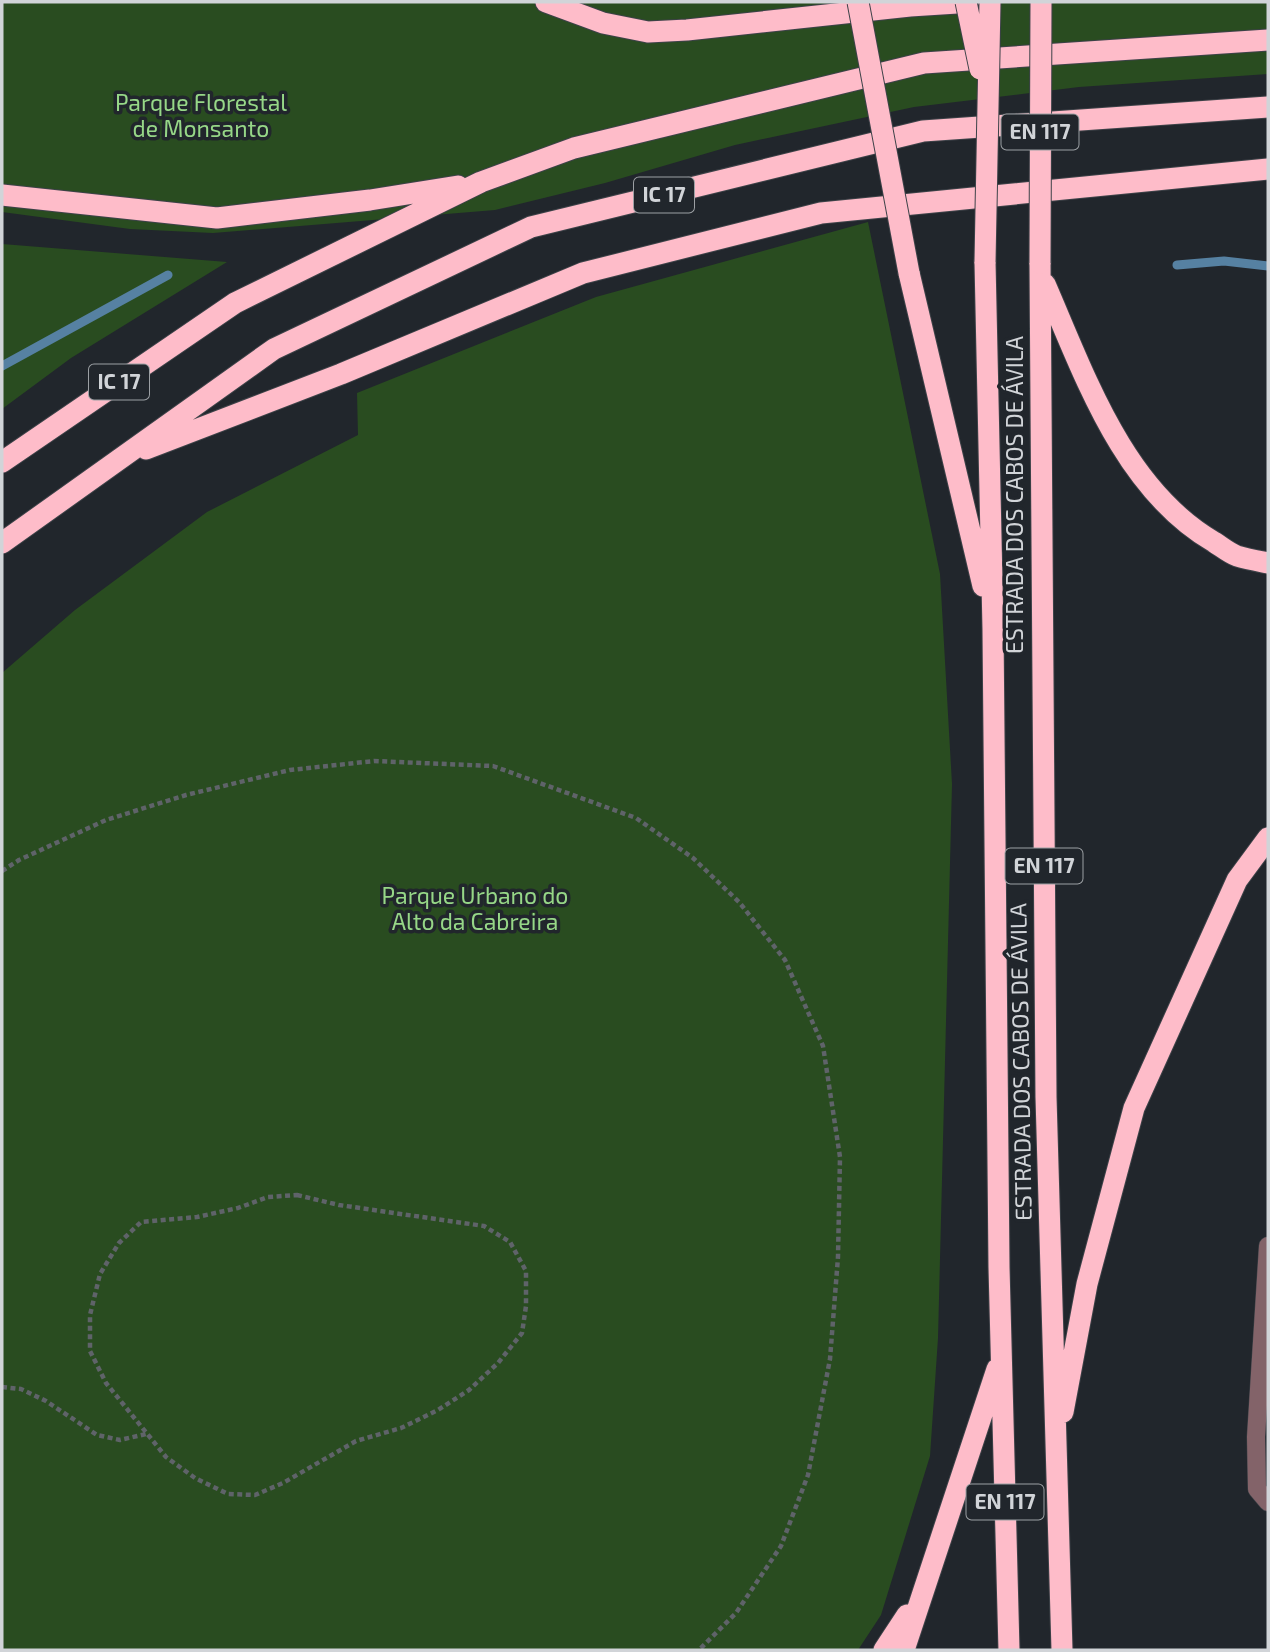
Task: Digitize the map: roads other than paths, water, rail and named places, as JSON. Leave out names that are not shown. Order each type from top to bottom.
[{"type":"highway","points":[[547,2],[603,23],[648,32],[973,2]]},
{"type":"highway","points":[[858,2],[909,273],[993,629]]},
{"type":"highway","name":"EN 117","points":[[966,2],[988,109]]},
{"type":"highway","name":"EN 117","points":[[990,2],[985,262],[993,629]]},
{"type":"highway","name":"EN 117","points":[[1040,270],[1041,2]]},
{"type":"highway","name":"IC 17","points":[[2,462],[236,303],[481,182],[574,148],[924,63],[1268,40]]},
{"type":"highway","name":"IC 17","points":[[2,543],[274,349],[531,228],[923,131],[1268,107]]},
{"type":"highway","points":[[118,460],[341,374],[583,273],[821,212],[1268,169]]},
{"type":"highway","points":[[2,195],[217,218],[370,201],[481,182]]},
{"type":"highway","points":[[1040,270],[1081,367],[1125,453],[1151,487],[1177,515],[1199,533],[1237,556],[1268,563]]},
{"type":"highway","name":"ESTRADA DOS CABOS DE ÁVILA","points":[[1040,270],[1046,1070],[1062,1650]]},
{"type":"highway","name":"ESTRADA DOS CABOS DE ÁVILA","points":[[993,629],[1002,1354],[1009,1650]]},
{"type":"highway","points":[[1055,1456],[1087,1284],[1133,1108],[1237,880],[1268,838]]},
{"type":"highway","points":[[904,1650],[1002,1354]]},
{"type":"highway","points":[[884,1650],[922,1592]]},
{"type":"lane","points":[[1268,1247],[1256,1437],[1257,1489],[1268,1502]]},
{"type":"waterway","points":[[1177,265],[1224,261],[1268,266]]},
{"type":"waterway","points":[[2,366],[168,275]]},
{"type":"park label","name":"Parque Florestal de Monsanto","points":[[201,116]]},
{"type":"park label","name":"Parque Urbano do Alto da Cabreira","points":[[475,909]]}]
